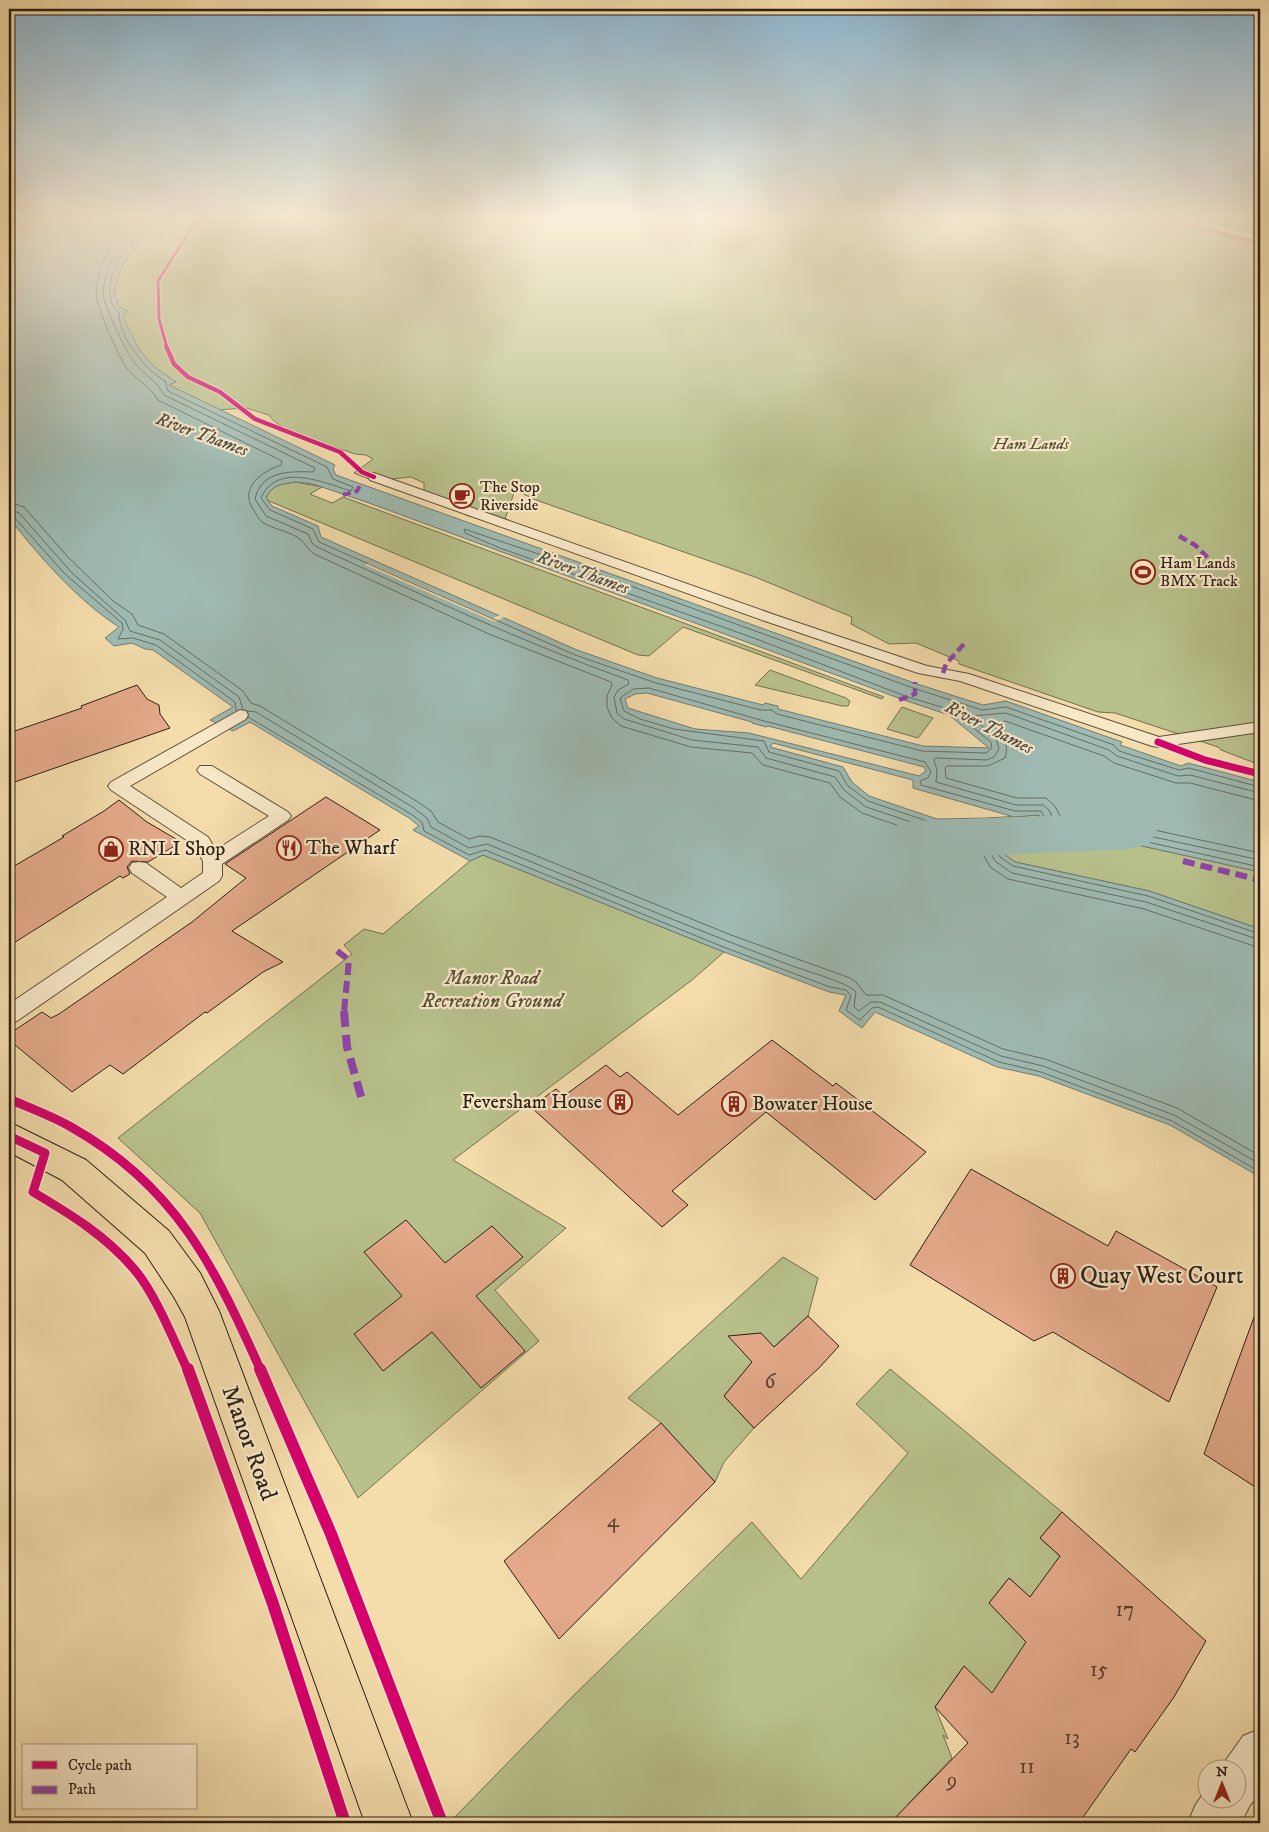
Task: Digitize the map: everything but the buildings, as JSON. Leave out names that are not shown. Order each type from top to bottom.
[{"type":"main road","name":"Manor Road","points":[[9,1136],[74,1170],[157,1242],[187,1285],[201,1311],[389,1823]]},
{"type":"street","points":[[1246,1773],[1260,1753]]},
{"type":"street","points":[[1212,1823],[1221,1810]]},
{"type":"lane","points":[[374,477],[924,670],[963,677],[1158,742],[1260,727]]},
{"type":"lane","points":[[9,1015],[212,876],[213,861],[201,841],[117,786],[240,715]]},
{"type":"lane","points":[[206,770],[282,816],[213,861]]},
{"type":"lane","points":[[139,868],[182,898]]},
{"type":"green space","name":"Ham Lands","points":[[116,301],[1260,301],[1260,765],[1221,750],[1218,747],[1115,713],[1098,712],[959,664],[959,661],[916,643],[889,644],[851,624],[852,617],[755,577],[536,500],[515,490],[505,519],[468,516],[453,503],[424,494],[424,483],[411,477],[374,481],[354,473],[373,459],[366,455],[355,454],[295,433],[275,422],[269,415],[246,408],[217,410],[169,385],[175,382],[153,367],[142,354]]},
{"type":"green space","points":[[296,482],[322,487],[310,494],[332,503],[343,497],[884,697],[882,699],[683,627],[649,656],[638,655],[269,501],[266,498],[268,493],[275,487]]},
{"type":"green space","points":[[770,670],[846,698],[850,701],[848,706],[755,685]]},
{"type":"green space","points":[[902,707],[933,718],[918,738],[887,729]]},
{"type":"green space","points":[[1039,815],[1052,846],[1124,842],[1260,872],[1260,929],[1149,891],[1015,862],[1004,854],[987,818]]},
{"type":"green space","name":"Manor Road Recreation Ground","points":[[483,855],[724,952],[692,980],[453,1160],[566,1228],[495,1290],[539,1341],[358,1498],[200,1213],[118,1138],[352,954],[344,945],[364,929],[383,934],[470,861]]},
{"type":"green space","points":[[783,1257],[818,1278],[808,1316],[774,1347],[761,1333],[743,1335],[739,1347],[752,1362],[724,1396],[754,1428],[724,1462],[715,1482],[661,1423],[628,1398]]},
{"type":"green space","points":[[890,1369],[1062,1512],[1040,1538],[1062,1558],[1030,1597],[1009,1578],[989,1603],[1027,1642],[1016,1721],[964,1666],[935,1707],[948,1739],[943,1735],[952,1758],[909,1803],[897,1823],[455,1823],[453,1819],[572,1697],[752,1522],[801,1579],[908,1453],[856,1404]]},
{"type":"water","points":[[9,301],[118,301],[118,306],[128,311],[123,317],[143,354],[156,367],[176,382],[169,385],[335,465],[333,469],[336,475],[917,684],[983,705],[1006,701],[1122,742],[1120,745],[1181,766],[1188,763],[1260,782],[1260,872],[1124,842],[1052,846],[1039,815],[1014,817],[913,788],[913,780],[773,743],[770,747],[843,767],[852,782],[869,796],[937,819],[987,818],[1004,854],[1015,862],[1149,891],[1260,929],[1260,1177],[1170,1125],[1039,1076],[997,1067],[875,1012],[862,1028],[839,1011],[846,995],[829,992],[724,952],[483,855],[470,861],[413,830],[419,826],[409,818],[250,722],[233,731],[210,720],[233,707],[153,650],[145,649],[132,643],[114,646],[105,638],[119,627],[74,591],[46,562],[9,518]],"holes":[[[296,482],[313,484],[949,715],[989,748],[923,746],[778,709],[778,706],[765,703],[763,705],[657,678],[577,650],[321,537],[318,526],[272,506],[266,498],[271,490],[282,484]],[[647,693],[924,767],[926,771],[919,776],[749,733],[695,729],[628,708],[625,699],[635,694]]]},
{"type":"pier","points":[[369,563],[493,618],[500,615],[504,617],[495,622],[365,565]]},
{"type":"waterway","name":"River Thames","points":[[912,840],[1129,831]]},
{"type":"marked path","points":[[343,495],[357,491],[361,484]]},
{"type":"marked path","points":[[1179,536],[1195,545],[1215,565]]},
{"type":"marked path","points":[[943,673],[946,664],[965,643]]},
{"type":"marked path","points":[[899,700],[915,694],[915,682]]},
{"type":"marked path","points":[[1183,861],[1260,880]]},
{"type":"marked path","points":[[337,951],[349,960],[344,997],[345,1031],[351,1064],[362,1100]]},
{"type":"cycle path","points":[[159,301],[159,319],[165,344],[174,364],[188,377],[220,392],[255,419],[340,452],[362,472],[374,477]]},
{"type":"cycle path","points":[[1158,742],[1205,760],[1260,774]]},
{"type":"cycle path","points":[[9,1099],[72,1127],[92,1139],[135,1172],[180,1219],[218,1278],[284,1420],[308,1477],[442,1823]]},
{"type":"cycle path","points":[[9,1136],[45,1153],[33,1192],[83,1222],[106,1240],[135,1270],[163,1318],[192,1378],[272,1601],[345,1823]]},
{"type":"place","name":"The Stop Riverside","points":[[462,496]]},
{"type":"place","name":"Ham Lands BMX Track","points":[[1143,572]]},
{"type":"place","name":"The Wharf","points":[[289,848]]},
{"type":"place","name":"RNLI Shop","points":[[111,849]]},
{"type":"place","name":"Feversham House","points":[[620,1102]]},
{"type":"place","name":"Bowater House","points":[[734,1104]]},
{"type":"place","name":"Quay West Court","points":[[1063,1276]]}]
